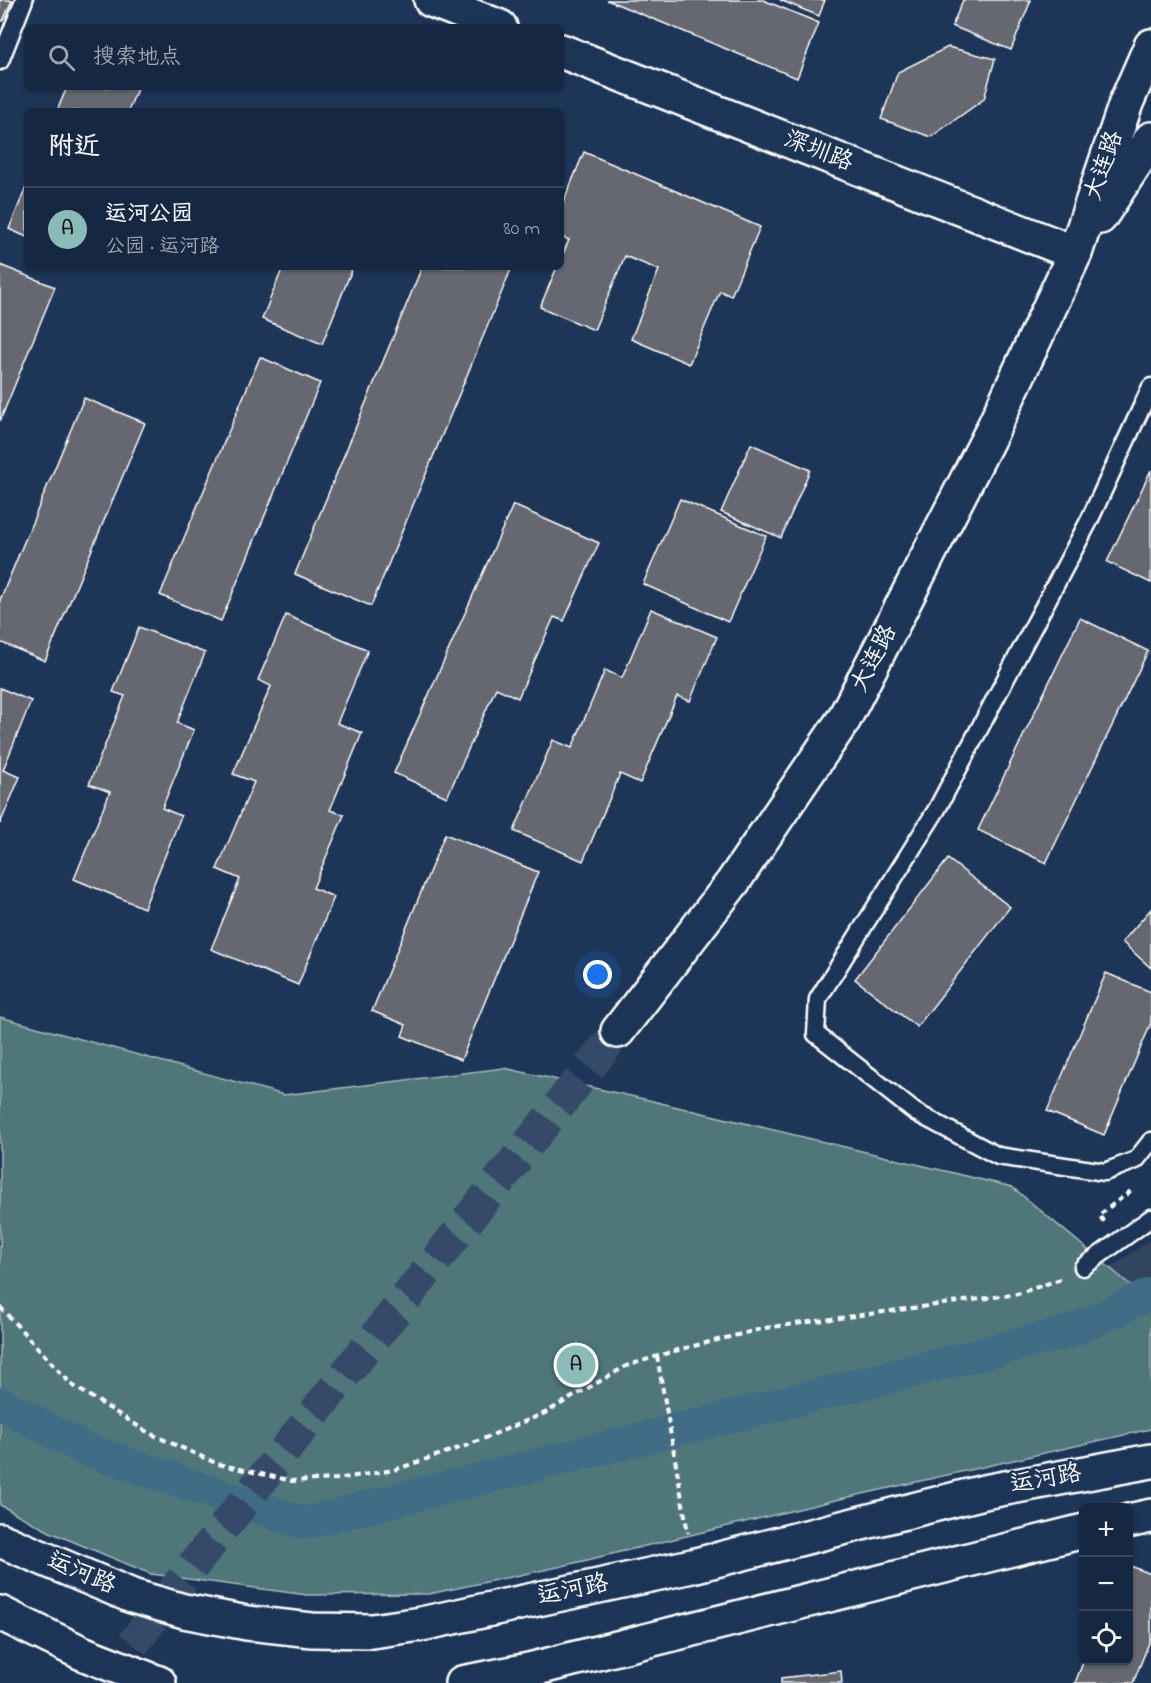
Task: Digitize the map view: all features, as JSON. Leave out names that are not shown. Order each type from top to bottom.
[{"type":"street","points":[[431,0],[492,24]]},
{"type":"street","name":"大连路","points":[[618,1031],[733,882],[844,719],[991,433],[1075,253],[1126,103],[1151,46]]},
{"type":"street","name":"深圳路","points":[[564,52],[1075,253]]},
{"type":"street","name":"大连路","points":[[1075,253],[1151,139]]},
{"type":"street","name":"运河路","points":[[0,1540],[132,1596],[184,1611],[247,1623],[312,1630],[372,1631],[421,1624],[692,1566],[984,1492],[1151,1461]]},
{"type":"street","points":[[1133,1520],[1151,1516]]},
{"type":"street","points":[[462,1683],[529,1670],[1079,1532]]},
{"type":"street","points":[[0,1613],[82,1653],[159,1683]]},
{"type":"lane","points":[[0,61],[24,0]]},
{"type":"lane","points":[[1151,387],[1089,521],[937,809],[818,999],[816,1034],[915,1112],[998,1156],[1106,1172],[1136,1160],[1151,1140]]},
{"type":"lane","points":[[1083,1268],[1151,1218]]},
{"type":"path","points":[[1096,1229],[1105,1224],[1099,1215],[1138,1184],[1136,1160]]},
{"type":"path","points":[[0,1307],[72,1385],[149,1433],[219,1464],[292,1481],[337,1479],[394,1470],[457,1448],[544,1413],[626,1366],[657,1356],[765,1328],[1017,1294],[1066,1278],[1083,1268]]},
{"type":"path","points":[[657,1356],[683,1498]]},
{"type":"shaded area","points":[[1151,1239],[1151,1302],[1111,1268]]},
{"type":"green space","points":[[0,1017],[284,1095],[504,1068],[1012,1187],[1151,1302],[1151,1429],[836,1500],[558,1567],[429,1594],[307,1595],[151,1574],[50,1532],[0,1505]]},
{"type":"building","points":[[0,0],[12,0],[3,21],[0,20]]},
{"type":"building","points":[[607,0],[763,0],[819,23],[797,78]]},
{"type":"building","points":[[780,0],[825,0],[819,16]]},
{"type":"building","points":[[963,0],[1031,0],[1011,50],[952,26]]},
{"type":"building","points":[[948,47],[995,59],[984,99],[931,137],[881,119],[898,72]]},
{"type":"building","points":[[66,90],[137,90],[129,108],[58,108]]},
{"type":"building","points":[[584,152],[760,227],[731,296],[720,291],[689,364],[631,339],[659,270],[625,256],[594,330],[540,307],[556,270],[564,270],[564,251],[569,240],[564,238],[564,201]]},
{"type":"building","points":[[24,192],[24,236],[9,229]]},
{"type":"building","points":[[0,265],[55,287],[0,421]]},
{"type":"building","points":[[282,270],[352,270],[322,344],[262,319]]},
{"type":"building","points":[[421,270],[511,270],[371,606],[295,574]]},
{"type":"building","points":[[260,357],[320,383],[221,621],[160,595]]},
{"type":"building","points":[[84,398],[145,423],[45,661],[0,642],[0,600]]},
{"type":"building","points":[[751,444],[810,470],[781,538],[721,512]]},
{"type":"building","points":[[1151,470],[1151,583],[1107,562]]},
{"type":"building","points":[[680,499],[766,536],[728,622],[643,584]]},
{"type":"building","points":[[513,505],[599,543],[564,621],[554,617],[518,698],[496,688],[447,797],[394,773]]},
{"type":"building","points":[[651,609],[717,637],[690,701],[677,696],[640,783],[620,774],[583,861],[514,831],[553,740],[572,748],[605,670],[622,678]]},
{"type":"building","points":[[286,615],[368,650],[337,723],[362,733],[330,810],[344,815],[313,888],[334,897],[298,985],[211,949],[240,879],[217,869],[254,782],[233,774],[271,686],[258,680]]},
{"type":"building","points":[[1080,618],[1148,651],[1046,863],[978,830]]},
{"type":"building","points":[[139,627],[205,653],[177,723],[194,730],[162,808],[181,816],[144,908],[74,879],[110,792],[89,784],[125,696],[113,692]]},
{"type":"building","points":[[0,688],[31,701],[3,770],[20,777],[0,824]]},
{"type":"building","points":[[445,834],[538,872],[461,1060],[402,1036],[406,1025],[372,1011]]},
{"type":"building","points":[[948,859],[1010,907],[917,1027],[855,979]]},
{"type":"building","points":[[1151,909],[1151,968],[1122,942]]},
{"type":"building","points":[[1106,973],[1151,992],[1151,1023],[1104,1135],[1047,1111]]},
{"type":"building","points":[[1133,1567],[1151,1574],[1151,1638],[1133,1683],[1075,1683],[1082,1665],[1133,1665]]},
{"type":"building","points":[[841,1671],[842,1683],[781,1683],[781,1678]]},
{"type":"waterway","points":[[0,1403],[84,1449],[304,1523],[1069,1332],[1151,1294]]},
{"type":"tunnel","points":[[103,1683],[188,1572],[618,1031]]},
{"type":"place","name":"运河公园","points":[[576,1365]]}]
